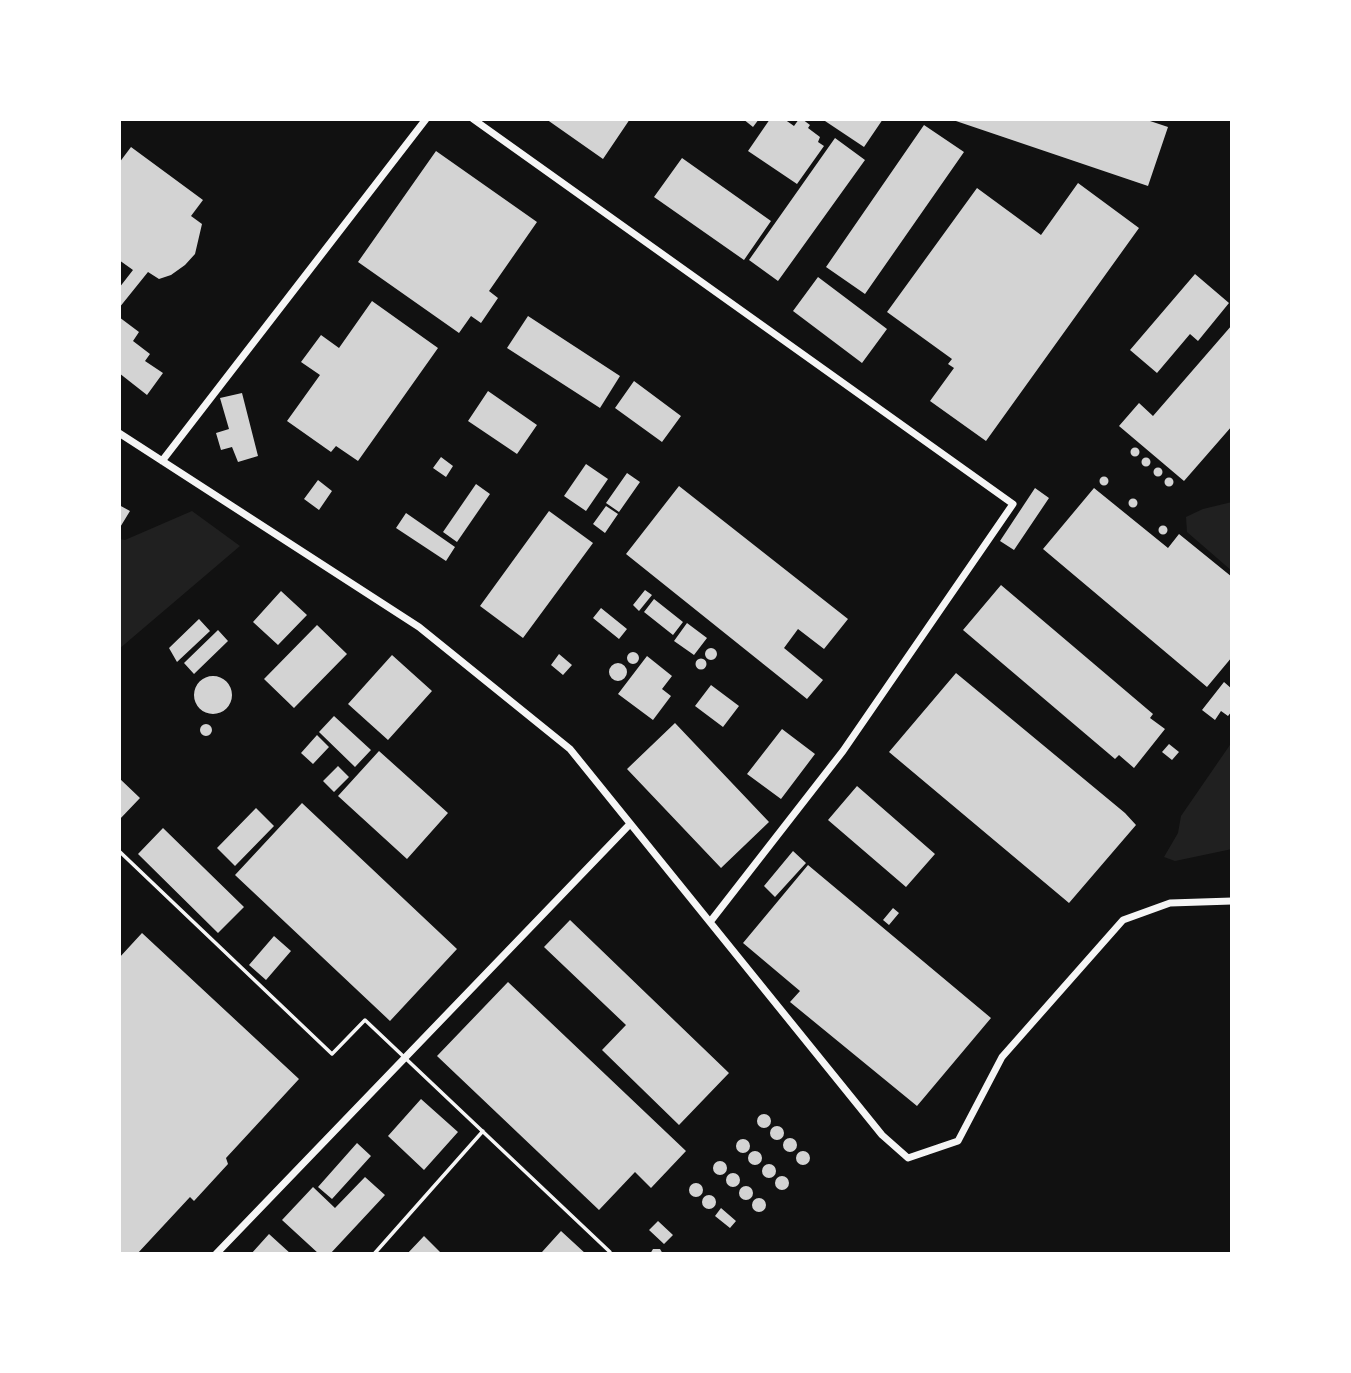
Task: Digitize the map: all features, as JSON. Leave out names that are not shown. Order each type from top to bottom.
[{"type":"street","points":[[162,461],[426,119]]},
{"type":"street","points":[[473,119],[1013,504],[843,751],[710,922]]},
{"type":"street","points":[[119,433],[419,626],[570,749],[882,1135],[908,1158],[958,1141],[1002,1057],[1123,920],[1170,903],[1232,901]]},
{"type":"street","points":[[216,1254],[630,824]]},
{"type":"lane","points":[[119,851],[332,1054],[365,1020],[610,1252],[608,1254]]},
{"type":"lane","points":[[374,1254],[483,1131]]},
{"type":"shaded area","points":[[1232,502],[1232,571],[1187,532],[1186,517],[1203,509]]},
{"type":"shaded area","points":[[192,511],[240,546],[119,649],[119,539],[125,540]]},
{"type":"shaded area","points":[[1232,742],[1232,849],[1175,861],[1164,857],[1178,833],[1181,816]]},
{"type":"building","points":[[546,119],[630,119],[603,159]]},
{"type":"building","points":[[743,119],[759,119],[753,127]]},
{"type":"building","points":[[770,119],[784,119],[794,126],[802,119],[810,125],[808,128],[820,137],[818,142],[824,146],[797,184],[748,151]]},
{"type":"building","points":[[822,119],[883,119],[864,147]]},
{"type":"building","points":[[950,119],[1144,119],[1168,127],[1148,186]]},
{"type":"building","points":[[924,125],[964,152],[865,294],[826,267]]},
{"type":"building","points":[[835,138],[865,160],[778,281],[749,260]]},
{"type":"building","points":[[131,147],[203,200],[191,216],[202,224],[195,254],[185,265],[171,275],[159,279],[148,272],[119,308],[119,288],[133,270],[119,260],[119,163]]},
{"type":"building","points":[[436,151],[537,222],[489,291],[498,298],[481,323],[471,316],[459,333],[358,262]]},
{"type":"building","points":[[682,158],[771,221],[744,260],[654,197]]},
{"type":"building","points":[[1078,183],[1139,228],[986,441],[930,401],[954,368],[948,364],[952,359],[887,312],[977,188],[1041,235]]},
{"type":"building","points":[[1195,274],[1229,303],[1198,341],[1190,334],[1157,373],[1130,350]]},
{"type":"building","points":[[818,277],[887,329],[862,363],[793,311]]},
{"type":"building","points":[[372,301],[438,348],[358,461],[336,446],[331,452],[287,421],[320,375],[301,362],[321,335],[339,348]]},
{"type":"building","points":[[528,316],[620,376],[600,408],[507,348]]},
{"type":"building","points":[[119,317],[139,332],[133,341],[150,354],[145,361],[163,373],[147,395],[119,373]]},
{"type":"building","points":[[1232,325],[1232,426],[1184,481],[1119,426],[1139,403],[1153,416]]},
{"type":"building","points":[[634,381],[681,416],[662,442],[615,408]]},
{"type":"building","points":[[488,391],[537,425],[517,454],[468,421]]},
{"type":"building","points":[[242,393],[258,456],[238,462],[232,447],[221,450],[216,433],[229,429],[220,398]]},
{"type":"building","points":[[1135,447],[1140,452],[1135,457],[1130,452]]},
{"type":"building","points":[[441,457],[453,466],[446,477],[433,468]]},
{"type":"building","points":[[1146,457],[1151,462],[1146,467],[1141,462]]},
{"type":"building","points":[[586,464],[608,479],[586,511],[564,496]]},
{"type":"building","points":[[1158,467],[1163,472],[1158,477],[1153,472]]},
{"type":"building","points":[[627,473],[640,482],[619,512],[606,503]]},
{"type":"building","points":[[1104,476],[1109,481],[1104,486],[1099,481]]},
{"type":"building","points":[[1169,477],[1174,482],[1169,487],[1164,482]]},
{"type":"building","points":[[318,480],[332,491],[319,510],[304,499]]},
{"type":"building","points":[[476,484],[490,494],[457,542],[443,532]]},
{"type":"building","points":[[679,486],[848,619],[824,649],[798,629],[784,648],[823,680],[807,699],[626,554]]},
{"type":"building","points":[[1035,488],[1049,498],[1014,550],[1000,541]]},
{"type":"building","points":[[1094,488],[1168,548],[1179,534],[1232,577],[1232,657],[1207,687],[1043,549]]},
{"type":"building","points":[[1133,498],[1138,503],[1133,508],[1128,503]]},
{"type":"building","points":[[119,505],[130,511],[119,529]]},
{"type":"building","points":[[606,506],[618,514],[605,533],[593,524]]},
{"type":"building","points":[[549,511],[593,543],[523,638],[480,606]]},
{"type":"building","points":[[406,513],[455,547],[446,561],[396,528]]},
{"type":"building","points":[[1163,525],[1168,530],[1163,535],[1158,530]]},
{"type":"building","points":[[1001,585],[1153,714],[1150,718],[1165,729],[1134,768],[1119,755],[1115,759],[963,630]]},
{"type":"building","points":[[645,590],[652,595],[639,611],[633,605]]},
{"type":"building","points":[[281,591],[307,615],[278,645],[253,622]]},
{"type":"building","points":[[654,599],[683,622],[673,635],[644,612]]},
{"type":"building","points":[[601,608],[627,629],[619,639],[593,618]]},
{"type":"building","points":[[199,619],[210,631],[177,662],[169,648]]},
{"type":"building","points":[[687,623],[707,638],[694,655],[674,641]]},
{"type":"building","points":[[317,625],[347,654],[294,708],[264,679]]},
{"type":"building","points":[[218,630],[228,641],[194,674],[184,663]]},
{"type":"building","points":[[711,648],[717,654],[711,660],[705,654]]},
{"type":"building","points":[[628,653],[638,653],[638,663],[628,663]]},
{"type":"building","points":[[559,654],[572,665],[563,675],[551,665]]},
{"type":"building","points":[[392,655],[432,691],[388,740],[348,704]]},
{"type":"building","points":[[647,656],[672,676],[662,689],[671,696],[653,720],[618,694]]},
{"type":"building","points":[[701,658],[707,664],[701,670],[695,664]]},
{"type":"building","points":[[618,663],[624,666],[627,672],[624,678],[618,681],[612,678],[609,672],[612,666]]},
{"type":"building","points":[[956,673],[1136,825],[1069,903],[889,752]]},
{"type":"building","points":[[213,676],[227,681],[232,695],[227,709],[213,714],[199,709],[194,695],[199,681]]},
{"type":"building","points":[[1224,682],[1232,689],[1232,711],[1228,716],[1221,711],[1215,720],[1202,710]]},
{"type":"building","points":[[711,685],[739,706],[723,727],[695,706]]},
{"type":"building","points":[[334,716],[371,750],[355,767],[319,732]]},
{"type":"building","points":[[675,723],[769,822],[721,868],[627,769]]},
{"type":"building","points":[[206,724],[212,730],[206,736],[200,730]]},
{"type":"building","points":[[782,729],[815,754],[781,799],[747,774]]},
{"type":"building","points":[[317,735],[329,747],[313,764],[301,753]]},
{"type":"building","points":[[1169,744],[1179,752],[1172,760],[1162,752]]},
{"type":"building","points":[[379,751],[448,813],[407,859],[338,796]]},
{"type":"building","points":[[338,766],[349,777],[334,792],[323,781]]},
{"type":"building","points":[[119,778],[140,798],[119,820]]},
{"type":"building","points":[[857,786],[935,854],[906,887],[828,820]]},
{"type":"building","points":[[302,803],[457,949],[390,1021],[235,875]]},
{"type":"building","points":[[256,808],[274,826],[235,866],[217,848]]},
{"type":"building","points":[[163,828],[244,907],[218,933],[138,854]]},
{"type":"building","points":[[793,851],[806,863],[775,897],[764,886]]},
{"type":"building","points":[[808,865],[991,1018],[917,1106],[790,1002],[800,991],[743,943]]},
{"type":"building","points":[[893,908],[899,913],[889,925],[883,920]]},
{"type":"building","points":[[570,920],[729,1073],[679,1125],[602,1050],[626,1025],[544,947]]},
{"type":"building","points":[[142,933],[299,1079],[226,1158],[228,1164],[194,1201],[190,1197],[137,1254],[119,1254],[119,958]]},
{"type":"building","points":[[274,936],[291,951],[266,980],[249,965]]},
{"type":"building","points":[[508,982],[686,1151],[651,1188],[635,1172],[599,1210],[437,1056]]},
{"type":"building","points":[[421,1099],[458,1132],[424,1170],[388,1136]]},
{"type":"building","points":[[764,1114],[769,1116],[769,1126],[764,1128],[759,1126],[757,1121],[759,1116]]},
{"type":"building","points":[[777,1126],[782,1128],[782,1138],[777,1140],[772,1138],[770,1133],[772,1128]]},
{"type":"building","points":[[790,1138],[795,1140],[795,1150],[790,1152],[785,1150],[783,1145],[785,1140]]},
{"type":"building","points":[[743,1139],[748,1141],[748,1151],[743,1153],[738,1151],[736,1146],[738,1141]]},
{"type":"building","points":[[357,1143],[371,1156],[332,1199],[318,1187]]},
{"type":"building","points":[[755,1151],[760,1153],[760,1163],[755,1165],[750,1163],[748,1158],[750,1153]]},
{"type":"building","points":[[803,1151],[808,1153],[808,1163],[803,1165],[798,1163],[796,1158],[798,1153]]},
{"type":"building","points":[[720,1161],[725,1163],[725,1173],[720,1175],[715,1173],[713,1168],[715,1163]]},
{"type":"building","points":[[769,1164],[774,1166],[774,1176],[769,1178],[764,1176],[762,1171],[764,1166]]},
{"type":"building","points":[[733,1173],[738,1175],[738,1185],[733,1187],[728,1185],[726,1180],[728,1175]]},
{"type":"building","points":[[782,1176],[787,1178],[787,1188],[782,1190],[777,1188],[775,1183],[777,1178]]},
{"type":"building","points":[[365,1177],[385,1195],[330,1254],[319,1254],[282,1220],[313,1187],[335,1208]]},
{"type":"building","points":[[696,1183],[701,1185],[701,1195],[696,1197],[691,1195],[689,1190],[691,1185]]},
{"type":"building","points":[[746,1186],[751,1188],[751,1198],[746,1200],[741,1198],[739,1193],[741,1188]]},
{"type":"building","points":[[709,1195],[714,1197],[714,1207],[709,1209],[704,1207],[702,1202],[704,1197]]},
{"type":"building","points":[[759,1198],[764,1200],[764,1210],[759,1212],[754,1210],[752,1205],[754,1200]]},
{"type":"building","points":[[721,1208],[736,1221],[730,1228],[715,1216]]},
{"type":"building","points":[[658,1221],[673,1235],[664,1244],[649,1230]]},
{"type":"building","points":[[561,1231],[586,1254],[542,1252]]},
{"type":"building","points":[[269,1234],[291,1254],[251,1254]]},
{"type":"building","points":[[424,1236],[442,1254],[407,1254]]},
{"type":"building","points":[[653,1249],[660,1249],[663,1254],[650,1254]]}]
